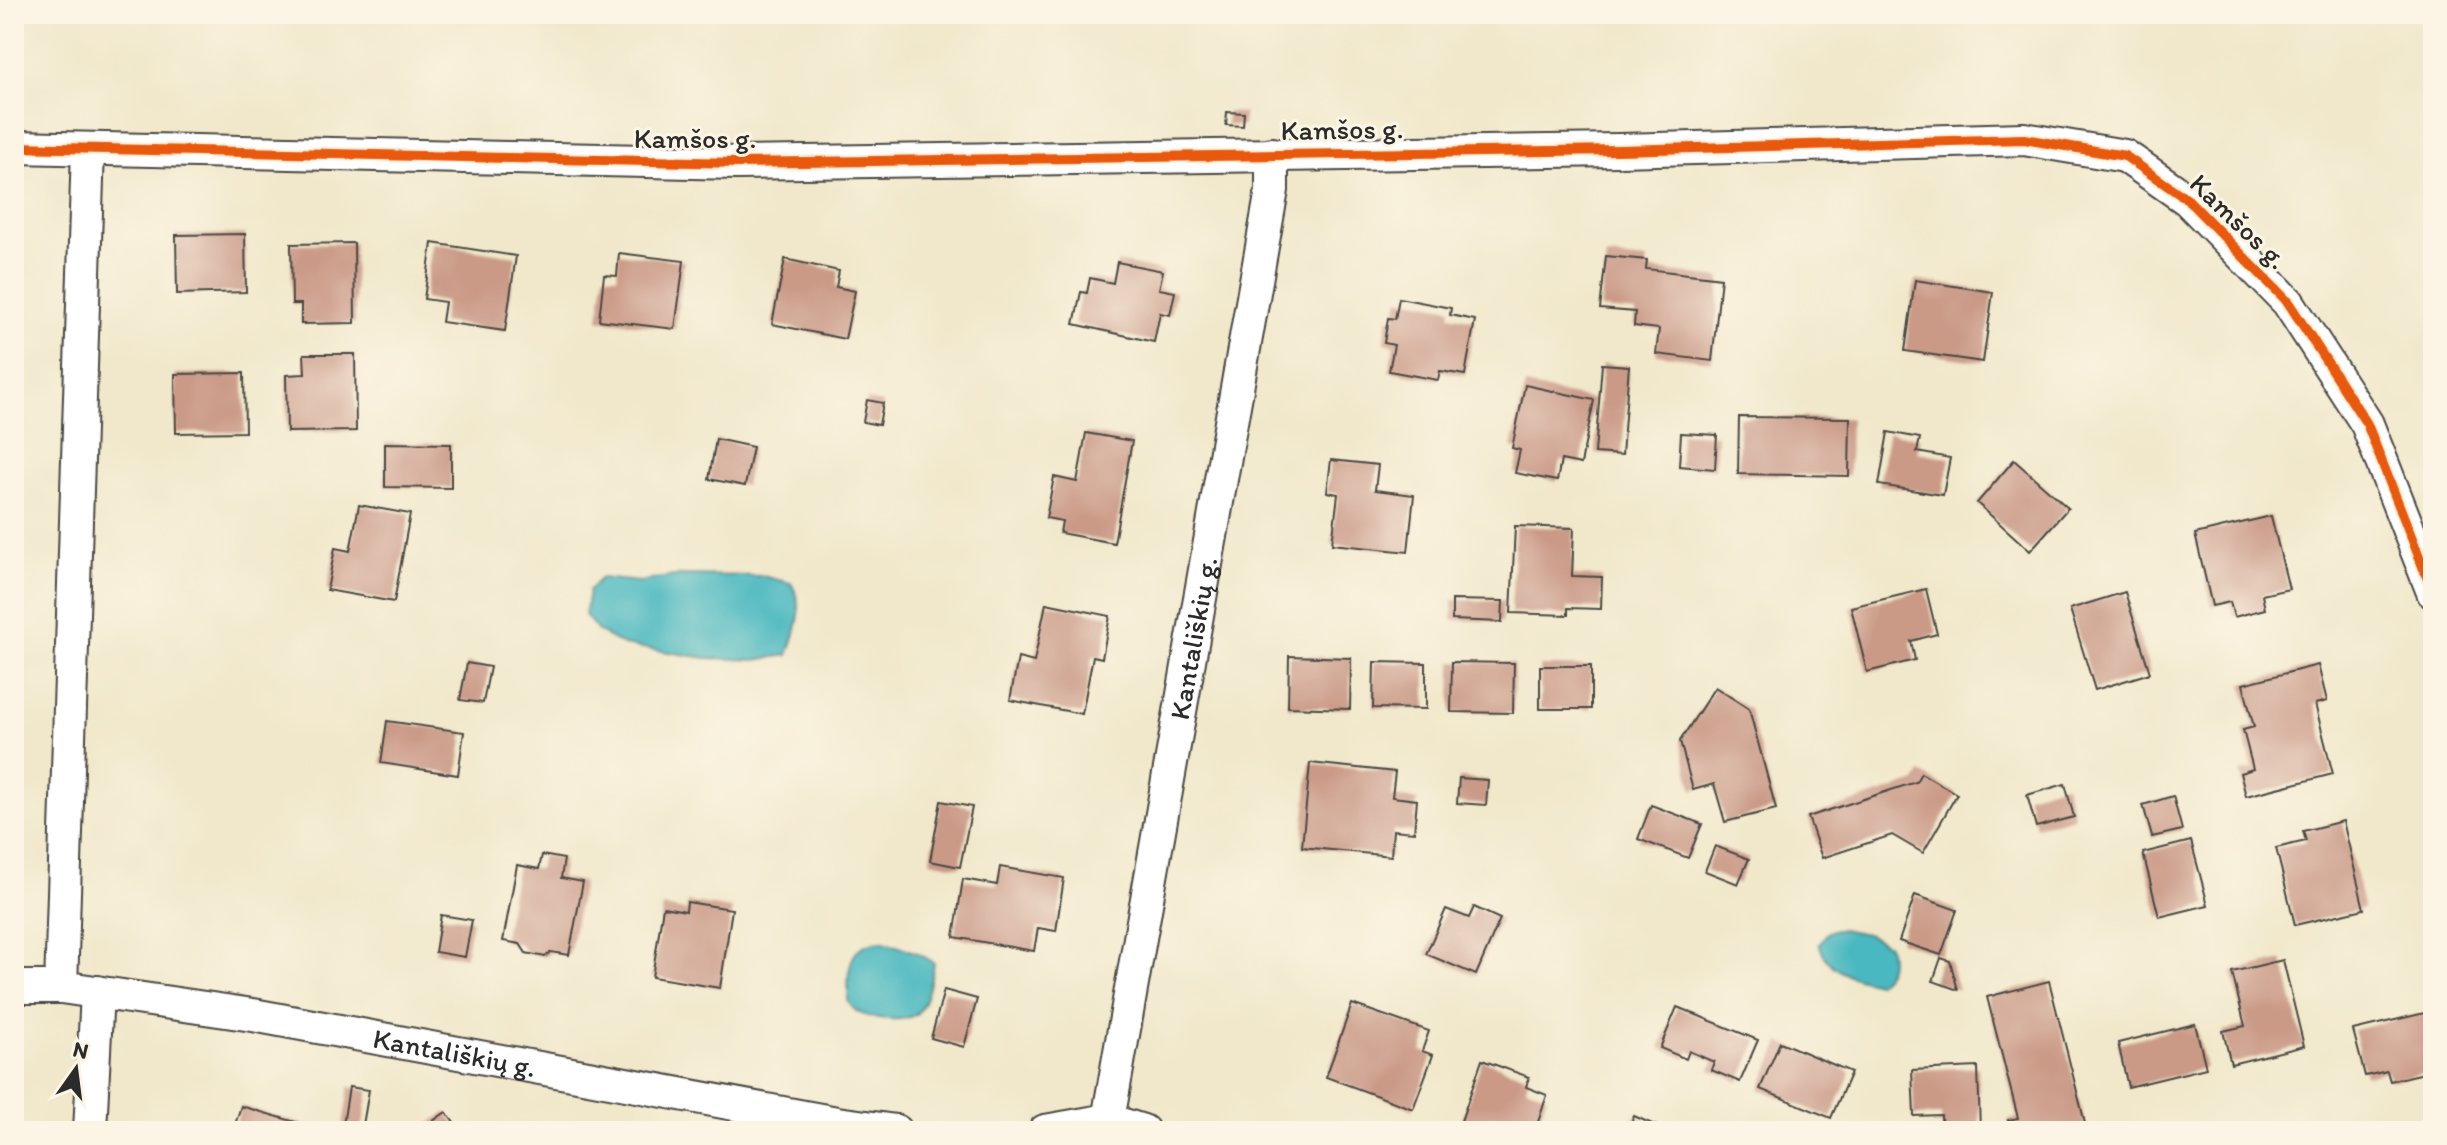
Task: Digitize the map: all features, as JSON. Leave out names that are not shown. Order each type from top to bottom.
[{"type":"street","name":"Kamšos g.","points":[[14,147],[737,163],[1619,150],[2024,139],[2125,156],[2188,200],[2288,302],[2367,424],[2433,592]]},
{"type":"street","points":[[61,987],[88,149]]},
{"type":"street","name":"Kantališkių g.","points":[[1108,1120],[1269,205],[1272,154]]},
{"type":"street","name":"Kantališkių g.","points":[[14,987],[61,987],[253,1015],[837,1123],[896,1131]]},
{"type":"street","points":[[90,1131],[97,992]]},
{"type":"street","points":[[1045,1131],[1108,1120],[1143,1131]]},
{"type":"water","points":[[680,575],[763,576],[791,583],[799,610],[788,655],[756,660],[706,658],[623,645],[598,631],[585,615],[589,590],[601,578],[640,582]]},
{"type":"water","points":[[1841,929],[1867,934],[1888,945],[1889,966],[1877,983],[1842,972],[1828,961],[1819,944],[1828,932]]},
{"type":"water","points":[[881,941],[918,953],[934,963],[929,989],[913,1016],[888,1019],[869,1016],[855,1011],[848,1002],[849,971],[855,954],[870,943]]},
{"type":"building","points":[[1227,112],[1244,113],[1243,126],[1226,125]]},
{"type":"building","points":[[245,234],[246,292],[177,294],[176,235]]},
{"type":"building","points":[[354,243],[355,323],[301,324],[301,304],[292,304],[291,244]]},
{"type":"building","points":[[432,243],[516,256],[505,331],[442,322],[445,302],[424,299]]},
{"type":"building","points":[[619,253],[684,261],[675,329],[599,320],[604,275],[617,276]]},
{"type":"building","points":[[1606,256],[1647,260],[1646,269],[1721,278],[1712,361],[1656,354],[1659,329],[1634,326],[1635,312],[1600,309]]},
{"type":"building","points":[[785,259],[839,271],[836,287],[855,291],[845,339],[772,324]]},
{"type":"building","points":[[1117,262],[1163,271],[1159,289],[1175,292],[1170,315],[1160,313],[1154,342],[1074,324],[1081,292],[1087,293],[1090,278],[1113,283]]},
{"type":"building","points":[[1915,280],[1993,292],[1983,362],[1905,351]]},
{"type":"building","points":[[1399,298],[1451,308],[1450,315],[1475,320],[1465,375],[1440,371],[1438,380],[1389,371],[1394,345],[1384,343],[1388,318],[1395,319]]},
{"type":"building","points":[[304,354],[355,354],[356,431],[287,432],[286,375],[305,374]]},
{"type":"building","points":[[1602,364],[1629,366],[1622,455],[1595,453]]},
{"type":"building","points":[[244,373],[245,432],[176,433],[175,374]]},
{"type":"building","points":[[1525,385],[1594,400],[1581,464],[1561,460],[1557,481],[1515,473],[1520,450],[1512,448]]},
{"type":"building","points":[[867,400],[883,403],[879,425],[863,422]]},
{"type":"building","points":[[1739,417],[1850,418],[1849,476],[1738,474]]},
{"type":"building","points":[[1888,432],[1920,438],[1917,452],[1950,458],[1943,495],[1879,485]]},
{"type":"building","points":[[1086,433],[1132,441],[1114,543],[1060,533],[1062,521],[1046,518],[1054,477],[1077,482]]},
{"type":"building","points":[[1681,433],[1717,435],[1715,469],[1679,466]]},
{"type":"building","points":[[716,439],[753,447],[745,486],[709,479]]},
{"type":"building","points":[[385,443],[451,444],[451,488],[385,487]]},
{"type":"building","points":[[1331,460],[1378,465],[1375,490],[1414,495],[1408,552],[1332,544],[1338,494],[1327,492]]},
{"type":"building","points":[[2014,460],[2068,508],[2030,551],[1977,503]]},
{"type":"building","points":[[359,505],[410,514],[394,602],[327,590],[335,548],[350,551]]},
{"type":"building","points":[[2271,516],[2289,589],[2262,595],[2265,609],[2234,617],[2230,602],[2212,606],[2195,534]]},
{"type":"building","points":[[1515,526],[1574,528],[1572,576],[1602,577],[1601,609],[1568,608],[1568,615],[1511,613]]},
{"type":"building","points":[[1926,589],[1937,634],[1911,641],[1915,660],[1867,672],[1851,607]]},
{"type":"building","points":[[2125,592],[2150,673],[2095,690],[2070,609]]},
{"type":"building","points":[[1452,600],[1503,601],[1502,622],[1452,620]]},
{"type":"building","points":[[1046,603],[1110,616],[1102,658],[1093,656],[1082,714],[1010,700],[1018,658],[1034,662]]},
{"type":"building","points":[[1289,656],[1351,658],[1350,709],[1288,707]]},
{"type":"building","points":[[1374,662],[1426,663],[1426,709],[1373,708]]},
{"type":"building","points":[[1452,662],[1514,663],[1513,713],[1451,712]]},
{"type":"building","points":[[467,663],[490,667],[483,703],[460,700]]},
{"type":"building","points":[[2318,665],[2327,701],[2315,704],[2333,774],[2246,796],[2240,773],[2253,769],[2243,730],[2254,727],[2243,684]]},
{"type":"building","points":[[1540,666],[1591,666],[1591,709],[1540,709]]},
{"type":"building","points":[[1715,687],[1749,709],[1776,809],[1725,822],[1714,784],[1693,790],[1680,741]]},
{"type":"building","points":[[387,721],[464,732],[458,775],[381,763]]},
{"type":"building","points":[[1310,763],[1395,772],[1392,797],[1417,800],[1414,832],[1393,830],[1391,856],[1302,847]]},
{"type":"building","points":[[1921,773],[1957,794],[1923,853],[1892,835],[1822,858],[1808,817],[1916,782]]},
{"type":"building","points":[[1459,778],[1488,780],[1486,805],[1457,803]]},
{"type":"building","points":[[2065,784],[2074,817],[2036,827],[2027,795]]},
{"type":"building","points":[[2173,796],[2182,830],[2152,837],[2143,805]]},
{"type":"building","points":[[941,801],[972,807],[960,867],[930,861]]},
{"type":"building","points":[[1651,805],[1702,824],[1688,858],[1638,839]]},
{"type":"building","points":[[2343,821],[2364,909],[2295,925],[2276,848],[2306,841],[2303,831]]},
{"type":"building","points":[[2191,841],[2208,905],[2159,917],[2143,853]]},
{"type":"building","points":[[1715,846],[1749,859],[1738,884],[1705,871]]},
{"type":"building","points":[[542,855],[564,859],[561,878],[583,882],[569,955],[551,952],[545,957],[526,953],[520,944],[503,941],[517,865],[539,869]]},
{"type":"building","points":[[1000,867],[1064,878],[1056,931],[1038,928],[1034,951],[954,937],[963,879],[997,885]]},
{"type":"building","points":[[1915,895],[1957,910],[1941,955],[1899,941]]},
{"type":"building","points":[[687,902],[732,909],[720,988],[652,977],[663,907],[686,911]]},
{"type":"building","points":[[1474,907],[1500,919],[1476,975],[1426,954],[1446,909],[1469,918]]},
{"type":"building","points":[[441,915],[472,920],[465,957],[435,952]]},
{"type":"building","points":[[1941,958],[1950,961],[1958,990],[1933,981]]},
{"type":"building","points":[[2283,960],[2304,1046],[2231,1064],[2223,1031],[2245,1026],[2232,972]]},
{"type":"building","points":[[2049,981],[2087,1131],[2011,1131],[2008,1120],[2018,1118],[1987,997]]},
{"type":"building","points":[[944,990],[977,999],[964,1047],[931,1038]]},
{"type":"building","points":[[1352,1004],[1429,1031],[1422,1051],[1433,1055],[1413,1109],[1326,1077]]},
{"type":"building","points":[[1677,1007],[1758,1040],[1740,1082],[1711,1070],[1714,1062],[1689,1051],[1686,1059],[1660,1048]]},
{"type":"building","points":[[2433,1011],[2433,1071],[2390,1081],[2387,1071],[2365,1076],[2353,1030]]},
{"type":"building","points":[[2195,1024],[2206,1068],[2128,1087],[2118,1043]]},
{"type":"building","points":[[1780,1042],[1851,1072],[1831,1118],[1760,1089]]},
{"type":"building","points":[[1482,1060],[1529,1077],[1526,1087],[1547,1095],[1535,1131],[1480,1131],[1460,1124]]},
{"type":"building","points":[[1978,1067],[1980,1131],[1942,1131],[1941,1115],[1914,1116],[1912,1070]]},
{"type":"building","points":[[349,1087],[369,1090],[362,1131],[342,1131]]},
{"type":"building","points":[[241,1106],[323,1130],[323,1131],[233,1131]]},
{"type":"building","points":[[446,1112],[460,1131],[419,1131]]},
{"type":"building","points":[[1634,1116],[1668,1131],[1627,1131]]},
{"type":"cycle path","points":[[14,147],[737,163],[1619,150],[2024,139],[2125,156],[2188,200],[2288,302],[2367,424],[2433,592]]}]
